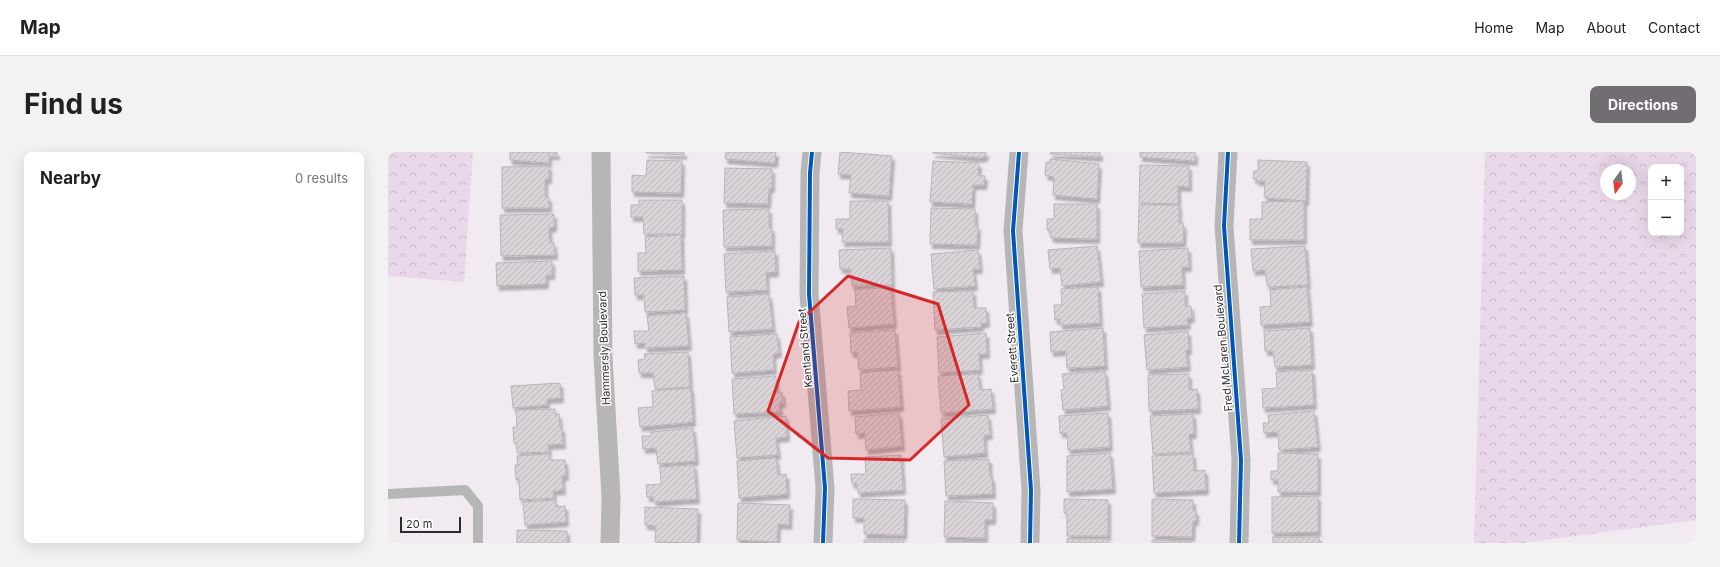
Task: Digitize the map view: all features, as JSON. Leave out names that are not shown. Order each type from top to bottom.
[{"type":"street","name":"Hammersly Boulevard","points":[[601,152],[603,357],[611,497],[610,543]]},
{"type":"street","name":"Kentland Street","points":[[812,152],[810,173],[809,294],[825,488],[823,543]]},
{"type":"street","name":"Everett Street","points":[[1019,152],[1013,231],[1031,490],[1030,543]]},
{"type":"street","name":"Fred McLaren Boulevard","points":[[1228,152],[1224,226],[1241,460],[1239,543]]},
{"type":"lane","points":[[388,494],[465,490],[478,506],[478,543]]},
{"type":"highlighted area","points":[[848,276],[938,304],[969,405],[910,460],[828,458],[768,411],[799,322]]},
{"type":"green space","points":[[388,152],[473,152],[464,282],[388,276]]},
{"type":"green space","points":[[1485,152],[1696,152],[1696,520],[1523,543],[1474,543]]},
{"type":"building","points":[[510,152],[557,152],[557,155],[549,155],[549,163],[510,160]]},
{"type":"building","points":[[684,152],[684,155],[646,153]]},
{"type":"building","points":[[726,152],[776,152],[775,163],[725,159]]},
{"type":"building","points":[[840,152],[892,156],[889,196],[849,193],[851,175],[838,174]]},
{"type":"building","points":[[933,152],[986,152],[985,157],[980,158]]},
{"type":"building","points":[[1051,152],[1100,152],[1100,157],[1050,154]]},
{"type":"building","points":[[1140,152],[1195,152],[1195,161],[1140,157]]},
{"type":"building","points":[[1050,159],[1099,164],[1097,199],[1053,195],[1054,177],[1045,175],[1046,162],[1050,162]]},
{"type":"building","points":[[647,160],[682,161],[681,193],[632,192],[632,175],[646,176]]},
{"type":"building","points":[[1258,160],[1307,162],[1306,201],[1264,197],[1265,181],[1257,181],[1257,179],[1253,179],[1254,171],[1258,171]]},
{"type":"building","points":[[933,161],[979,163],[978,175],[985,176],[984,185],[973,185],[972,204],[930,202]]},
{"type":"building","points":[[1140,165],[1189,166],[1189,187],[1178,186],[1178,204],[1139,203]]},
{"type":"building","points":[[549,166],[549,179],[545,179],[545,197],[549,197],[549,208],[502,208],[502,167]]},
{"type":"building","points":[[725,168],[772,169],[772,188],[769,188],[768,204],[724,203]]},
{"type":"building","points":[[639,200],[682,200],[682,234],[644,234],[643,217],[631,217],[631,205],[639,205]]},
{"type":"building","points":[[850,201],[888,201],[889,242],[842,242],[843,229],[836,229],[836,219],[850,219]]},
{"type":"building","points":[[1304,201],[1304,240],[1250,240],[1250,219],[1262,219],[1262,202]]},
{"type":"building","points":[[1054,204],[1097,204],[1097,239],[1051,238],[1050,230],[1047,230],[1047,219],[1054,219]]},
{"type":"building","points":[[1139,205],[1179,205],[1179,223],[1183,223],[1184,226],[1183,243],[1138,243]]},
{"type":"building","points":[[931,208],[975,209],[975,226],[978,226],[977,245],[930,244]]},
{"type":"building","points":[[769,209],[769,228],[772,228],[772,246],[724,247],[723,210]]},
{"type":"building","points":[[554,214],[554,227],[549,228],[550,243],[554,243],[555,255],[501,256],[500,215]]},
{"type":"building","points":[[681,235],[682,270],[638,271],[638,253],[646,253],[645,237]]},
{"type":"building","points":[[1097,246],[1101,282],[1062,286],[1060,268],[1050,269],[1048,250]]},
{"type":"building","points":[[1305,246],[1308,285],[1269,287],[1269,285],[1267,285],[1265,270],[1253,271],[1251,249]]},
{"type":"building","points":[[891,248],[892,285],[852,286],[851,269],[840,269],[839,250]]},
{"type":"building","points":[[1188,248],[1189,267],[1182,267],[1183,285],[1141,287],[1139,251]]},
{"type":"building","points":[[978,250],[980,269],[973,269],[975,286],[934,289],[931,254]]},
{"type":"building","points":[[775,251],[776,272],[766,273],[767,290],[726,292],[724,254]]},
{"type":"building","points":[[552,261],[552,275],[546,275],[546,284],[497,286],[496,263]]},
{"type":"building","points":[[684,276],[685,310],[645,312],[644,295],[635,295],[634,278]]},
{"type":"building","points":[[891,287],[894,324],[849,328],[847,307],[856,306],[855,290]]},
{"type":"building","points":[[1098,287],[1100,323],[1060,325],[1060,319],[1055,320],[1054,305],[1062,305],[1061,289]]},
{"type":"building","points":[[1307,287],[1310,322],[1261,325],[1260,307],[1271,306],[1270,290]]},
{"type":"building","points":[[973,291],[974,308],[986,308],[987,323],[981,323],[981,327],[935,330],[933,292]]},
{"type":"building","points":[[1185,291],[1185,306],[1191,306],[1192,318],[1187,319],[1188,325],[1144,328],[1142,294]]},
{"type":"building","points":[[769,294],[773,329],[729,332],[727,297]]},
{"type":"building","points":[[686,313],[689,346],[645,348],[645,343],[635,344],[634,331],[649,331],[647,316]]},
{"type":"building","points":[[1103,328],[1105,366],[1067,368],[1066,351],[1051,352],[1050,332]]},
{"type":"building","points":[[1310,328],[1312,365],[1275,367],[1273,351],[1265,351],[1264,331]]},
{"type":"building","points":[[895,330],[898,367],[859,370],[857,352],[851,353],[850,333]]},
{"type":"building","points":[[1188,331],[1189,350],[1186,350],[1188,367],[1147,370],[1144,335]]},
{"type":"building","points":[[986,333],[987,354],[979,354],[980,370],[939,373],[937,337]]},
{"type":"building","points":[[777,334],[779,353],[773,354],[774,370],[732,373],[730,337]]},
{"type":"building","points":[[688,352],[690,387],[655,389],[653,373],[639,373],[638,360],[645,359],[644,354]]},
{"type":"building","points":[[898,370],[901,407],[849,411],[848,391],[861,390],[860,373]]},
{"type":"building","points":[[1312,370],[1314,405],[1263,408],[1262,389],[1277,388],[1276,372]]},
{"type":"building","points":[[1105,371],[1108,406],[1063,410],[1061,390],[1064,389],[1062,374]]},
{"type":"building","points":[[978,374],[980,390],[991,389],[993,409],[941,413],[938,376]]},
{"type":"building","points":[[1189,374],[1189,390],[1197,389],[1198,409],[1149,411],[1148,375]]},
{"type":"building","points":[[776,376],[777,393],[782,392],[783,403],[779,403],[780,412],[734,414],[732,379]]},
{"type":"building","points":[[560,383],[561,398],[547,399],[547,405],[513,408],[511,386]]},
{"type":"building","points":[[691,388],[693,422],[640,427],[638,408],[653,407],[652,391]]},
{"type":"building","points":[[555,409],[555,415],[559,414],[563,444],[548,445],[549,452],[517,453],[517,443],[514,443],[513,427],[517,427],[516,410]]},
{"type":"building","points":[[1314,411],[1318,447],[1279,450],[1278,432],[1264,433],[1263,423],[1269,423],[1268,415]]},
{"type":"building","points":[[899,413],[902,446],[866,450],[865,433],[856,434],[855,417]]},
{"type":"building","points":[[1108,413],[1110,447],[1068,450],[1067,433],[1060,433],[1059,416]]},
{"type":"building","points":[[1193,414],[1194,434],[1189,434],[1191,452],[1153,454],[1150,416]]},
{"type":"building","points":[[988,415],[990,435],[984,435],[985,453],[944,457],[941,419]]},
{"type":"building","points":[[786,416],[787,437],[776,438],[778,455],[737,458],[734,421]]},
{"type":"building","points":[[693,428],[696,461],[658,464],[656,448],[643,449],[642,436],[651,436],[651,432]]},
{"type":"building","points":[[1110,453],[1113,489],[1067,492],[1067,456]]},
{"type":"building","points":[[1278,453],[1318,454],[1318,492],[1278,492],[1278,480],[1271,480],[1271,471],[1278,471]]},
{"type":"building","points":[[549,454],[550,460],[565,460],[566,476],[562,476],[563,490],[553,491],[554,498],[520,500],[519,479],[516,480],[515,465],[518,465],[517,456]]},
{"type":"building","points":[[1193,454],[1194,471],[1205,470],[1206,490],[1154,493],[1152,456]]},
{"type":"building","points":[[901,455],[903,490],[858,493],[857,483],[852,484],[851,474],[866,474],[865,457]]},
{"type":"building","points":[[776,458],[778,475],[786,474],[787,494],[739,498],[737,461]]},
{"type":"building","points":[[989,459],[993,494],[946,496],[944,461]]},
{"type":"building","points":[[694,465],[697,499],[654,502],[653,497],[647,497],[646,485],[661,484],[660,467]]},
{"type":"building","points":[[1318,496],[1318,532],[1272,533],[1272,497]]},
{"type":"building","points":[[853,499],[905,500],[904,535],[864,534],[864,518],[853,518]]},
{"type":"building","points":[[1064,499],[1108,500],[1108,536],[1067,536],[1067,513],[1064,513]]},
{"type":"building","points":[[1152,499],[1193,500],[1193,510],[1196,511],[1196,521],[1193,521],[1192,537],[1152,536]]},
{"type":"building","points":[[555,500],[556,507],[565,506],[566,522],[525,525],[523,502]]},
{"type":"building","points":[[945,501],[993,503],[993,520],[985,520],[985,538],[944,537]]},
{"type":"building","points":[[738,503],[790,505],[789,525],[778,524],[777,542],[737,540]]},
{"type":"building","points":[[645,507],[698,509],[697,543],[655,542],[656,526],[645,525]]},
{"type":"building","points":[[517,530],[567,531],[567,543],[517,543]]},
{"type":"building","points":[[1273,537],[1319,537],[1319,543],[1273,543]]},
{"type":"building","points":[[1067,539],[1108,539],[1108,543],[1067,543]]},
{"type":"building","points":[[864,540],[904,540],[904,543],[864,543]]},
{"type":"building","points":[[1152,540],[1191,541],[1191,543],[1152,543]]},
{"type":"building","points":[[946,541],[986,542],[986,543],[946,543]]},
{"type":"cycle path","points":[[812,152],[810,173],[809,294],[825,488],[823,543]]},
{"type":"cycle path","points":[[1019,152],[1013,231],[1031,490],[1030,543]]},
{"type":"cycle path","points":[[1228,152],[1224,226],[1241,460],[1239,543]]}]
